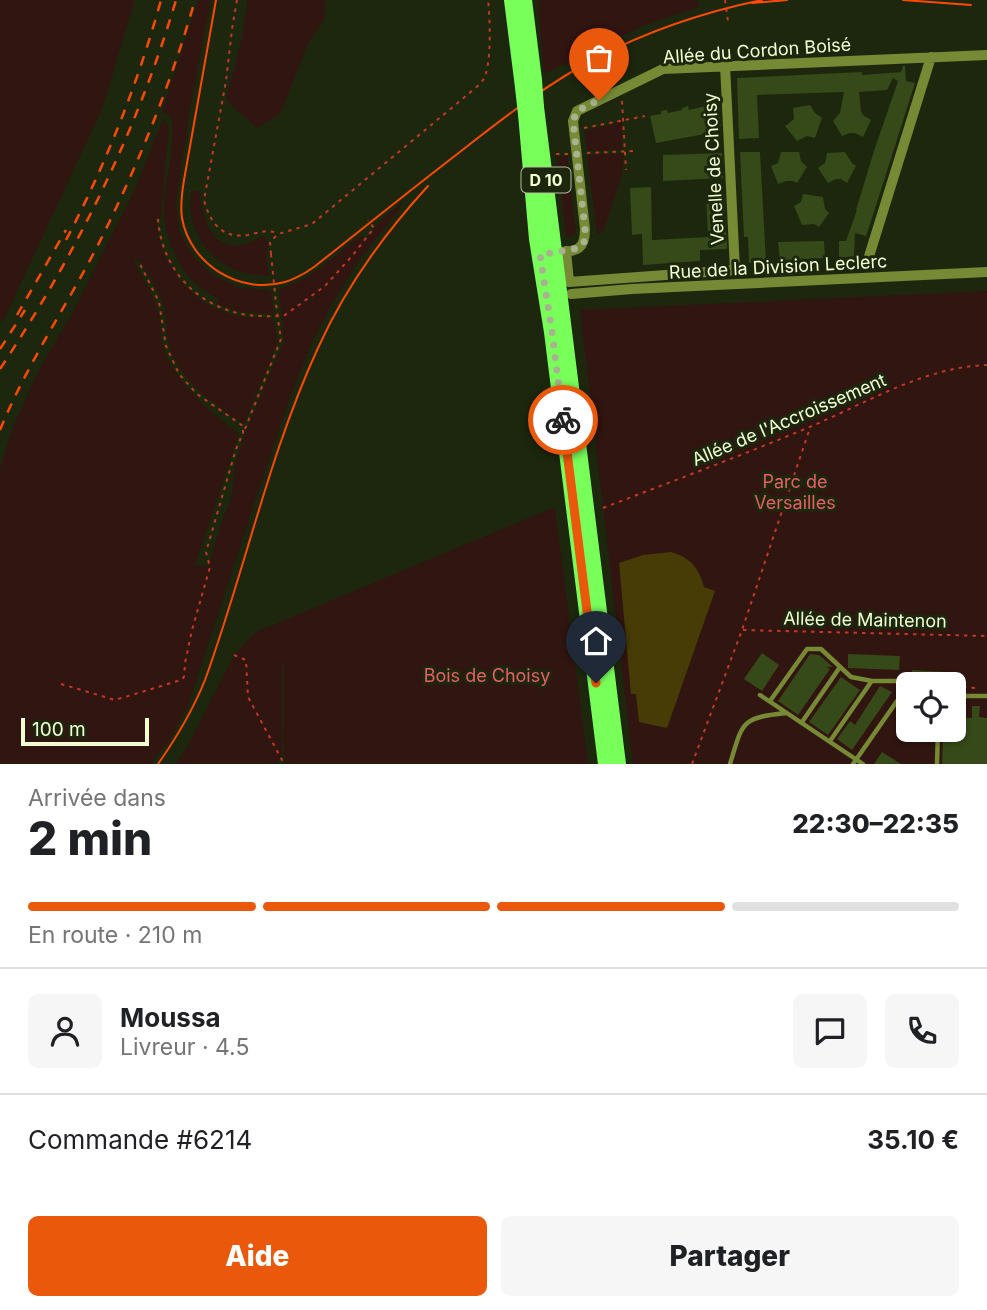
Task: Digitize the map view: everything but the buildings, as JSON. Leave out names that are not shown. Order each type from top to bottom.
[{"type":"main road","name":"D 10","points":[[512,0],[528,84],[552,253],[618,764]]},
{"type":"main road","name":"D 10","points":[[524,0],[529,32],[528,84]]},
{"type":"main road","name":"D 10","points":[[531,110],[531,160],[552,253],[552,332],[606,764]]},
{"type":"street","name":"Allée du Cordon Boisé","points":[[552,253],[579,248],[585,239],[573,121],[577,111],[663,69],[987,55]]},
{"type":"street","points":[[866,266],[931,57]]},
{"type":"street","name":"Venelle de Choisy","points":[[552,253],[569,282],[735,270],[725,65]]},
{"type":"street","name":"Rue de la Division Leclerc","points":[[571,294],[987,272]]},
{"type":"lane","points":[[529,32],[530,0]]},
{"type":"lane","points":[[770,701],[807,649],[821,649],[851,677],[872,681],[896,681]]},
{"type":"lane","points":[[802,722],[840,667]]},
{"type":"lane","points":[[830,741],[872,681]]},
{"type":"lane","points":[[760,695],[830,741],[855,762],[863,764]]},
{"type":"lane","points":[[966,696],[987,696]]},
{"type":"lane","points":[[855,762],[896,702]]},
{"type":"lane","points":[[730,764],[740,731],[748,722],[764,715],[787,713]]},
{"type":"lane","points":[[937,764],[938,742]]},
{"type":"path","points":[[237,0],[226,81],[204,200],[212,222],[230,234],[240,236],[271,231],[278,234]]},
{"type":"path","points":[[61,684],[116,701],[184,677],[192,630],[210,567],[206,552],[236,449],[281,339],[270,243],[278,234],[312,224],[322,217],[484,79],[489,52],[488,0]]},
{"type":"path","points":[[725,0],[728,21]]},
{"type":"path","points":[[621,89],[626,170]]},
{"type":"path","points":[[583,129],[645,116]]},
{"type":"path","points":[[581,153],[634,151]]},
{"type":"path","points":[[555,155],[565,154]]},
{"type":"path","points":[[158,219],[164,250],[190,289],[219,308],[234,313],[278,317],[285,315],[325,286],[374,228],[368,220]]},
{"type":"path","points":[[140,264],[159,302],[166,346],[179,374],[197,394],[243,426],[243,433]]},
{"type":"path","name":"Allée de l'Accroissement","points":[[603,508],[810,427],[919,379],[948,370],[987,365]]},
{"type":"path","points":[[692,764],[810,427]]},
{"type":"path","name":"Allée de Maintenon","points":[[741,630],[987,635]]},
{"type":"path","points":[[234,655],[246,660],[248,697],[282,764]]},
{"type":"path","points":[[966,687],[975,688]]},
{"type":"green space","points":[[0,0],[135,0],[102,109],[0,323]]},
{"type":"green space","points":[[198,0],[211,0],[178,188],[176,204],[179,230],[195,258],[214,276],[240,288],[271,290],[274,314],[242,312],[216,304],[218,299],[197,285],[181,267],[166,228],[164,199],[173,130],[171,116],[162,112]]},
{"type":"green space","points":[[248,0],[326,0],[324,20],[309,42],[280,114],[257,128],[226,100]]},
{"type":"green space","points":[[538,0],[697,0],[699,7],[645,25],[544,74]]},
{"type":"green space","points":[[163,119],[169,128],[161,218],[156,217],[163,251],[180,280],[192,293],[221,311],[238,316],[271,318],[277,338],[244,424],[210,400],[181,369],[169,345],[160,296],[141,262],[133,259],[155,302],[164,350],[177,374],[196,397],[239,434],[195,566],[209,565],[231,500],[235,465],[245,433],[284,343],[279,289],[312,274],[357,237],[367,238],[384,217],[403,202],[357,263],[311,345],[289,400],[188,706],[169,741],[150,764],[0,764],[0,468],[13,427],[39,370],[74,310],[136,187]]},
{"type":"green space","points":[[622,122],[622,149],[587,151],[585,131]]},
{"type":"green space","points":[[623,154],[623,172],[603,232],[597,234],[587,155]]},
{"type":"green space","points":[[567,156],[576,232],[566,237],[557,157]]},
{"type":"green space","points":[[192,190],[200,192],[206,220],[215,237],[222,242],[242,245],[265,237],[269,276],[245,273],[229,267],[209,251],[195,229],[190,203]]},
{"type":"green space","name":"Parc de Versailles","points":[[987,291],[987,764],[633,764],[580,310]]},
{"type":"green space","name":"Bois de Choisy","points":[[555,507],[588,764],[285,764],[282,666],[282,760],[277,760],[277,764],[176,764],[234,655],[256,632]]},
{"type":"shaded area","points":[[671,552],[689,561],[700,574],[704,587],[715,591],[667,728],[639,722],[636,694],[631,694],[619,563],[643,555]]},
{"type":"tram line","points":[[216,0],[183,185],[182,218],[195,249],[206,262],[234,280],[268,285],[289,281],[314,267],[507,116],[577,68],[656,31],[719,10],[762,0]]},
{"type":"tram line","points":[[752,3],[787,0]]},
{"type":"tram line","points":[[903,0],[971,5]]},
{"type":"tram line","points":[[158,764],[184,723],[205,680],[285,429],[318,348],[340,304],[367,262],[428,186]]},
{"type":"railway","points":[[66,240],[120,123],[161,0]]},
{"type":"railway","points":[[0,369],[54,281],[102,191],[143,97],[176,0]]},
{"type":"railway","points":[[0,430],[23,380],[91,258],[131,176],[166,89],[195,0]]},
{"type":"railway","points":[[17,315],[66,230]]},
{"type":"railway","points":[[0,349],[25,310]]},
{"type":"way so far","points":[[563,420],[540,255],[583,245],[585,229],[573,121],[577,111],[599,100]]},
{"type":"route","points":[[563,420],[596,683]]}]
